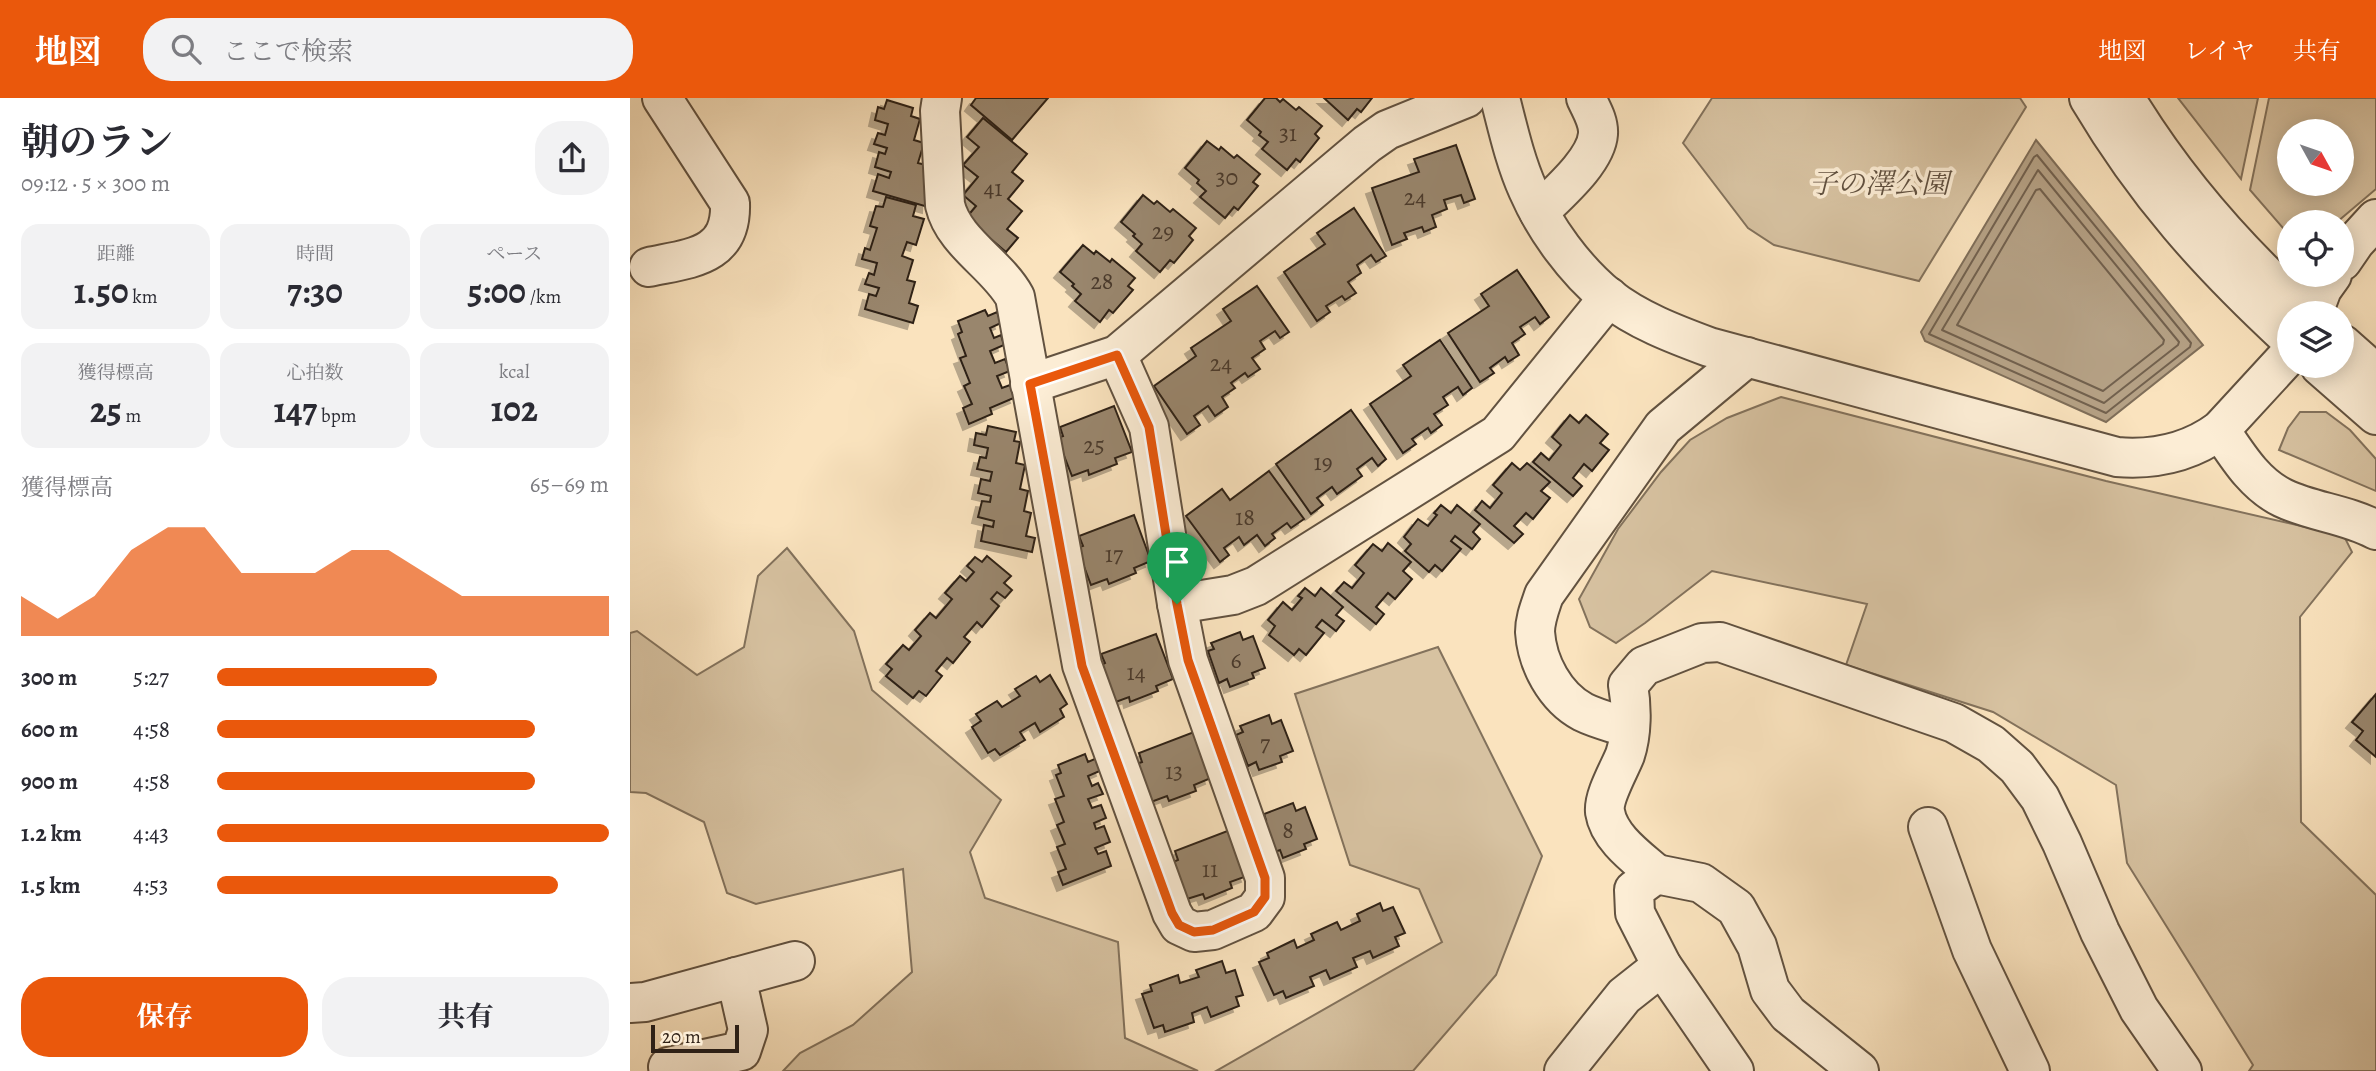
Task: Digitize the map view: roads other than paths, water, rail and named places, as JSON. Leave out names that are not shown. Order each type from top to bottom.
[{"type":"street","points":[[649,267],[689,259],[713,249],[725,235],[730,221],[730,203],[662,98]]},
{"type":"street","points":[[943,98],[940,111],[948,218],[1007,282],[1015,297],[1082,666],[1172,913],[1179,925],[1194,932],[1213,930],[1254,912],[1265,897],[1265,878],[1188,660],[1149,427],[1117,355]]},
{"type":"street","points":[[1030,384],[1117,355],[1367,144],[1387,130],[1466,98]]},
{"type":"street","points":[[1500,98],[1520,169],[1539,212],[1578,266],[1609,297],[1640,317],[1709,347],[2117,457],[2142,459],[2191,448],[2220,430],[2277,368]]},
{"type":"street","points":[[1539,212],[1582,166],[1594,149],[1598,133],[1595,116],[1586,98]]},
{"type":"street","points":[[2089,98],[2134,169],[2171,217],[2232,284],[2277,327]]},
{"type":"street","points":[[2125,98],[2168,163],[2222,230],[2260,272],[2293,301]]},
{"type":"street","points":[[2354,245],[2376,219]]},
{"type":"street","points":[[1177,604],[1233,595],[1256,586],[1498,434],[1609,297]]},
{"type":"street","points":[[2354,355],[2376,374]]},
{"type":"street","points":[[1629,728],[1585,713],[1557,692],[1540,655],[1535,633],[1536,617],[1544,595],[1663,427],[1747,357]]},
{"type":"street","points":[[2334,378],[2376,415]]},
{"type":"street","points":[[2220,430],[2260,483],[2283,498],[2361,522],[2376,530]]},
{"type":"street","points":[[1859,1071],[1788,1014],[1770,990],[1757,946],[1736,908],[1700,883],[1656,874],[1633,854],[1610,827],[1604,809],[1626,753],[1632,705],[1629,685],[1644,666],[1702,643],[1720,642],[1955,723],[1991,744],[2017,767],[2040,798],[2100,932],[2139,1009],[2182,1071]]},
{"type":"street","points":[[1927,827],[1972,950],[2030,1071]]},
{"type":"street","points":[[1656,874],[1634,890],[1635,913],[1662,966],[1734,1071]]},
{"type":"street","points":[[630,1003],[645,1002],[795,961]]},
{"type":"street","points":[[1564,1071],[1624,996],[1662,966]]},
{"type":"street","points":[[682,1067],[741,1051],[748,1030],[736,977]]},
{"type":"water","points":[[2036,140],[2203,345],[2106,422],[1925,341],[1921,332]]},
{"type":"park label","name":"子の澤公園","points":[[1879,183]]}]
